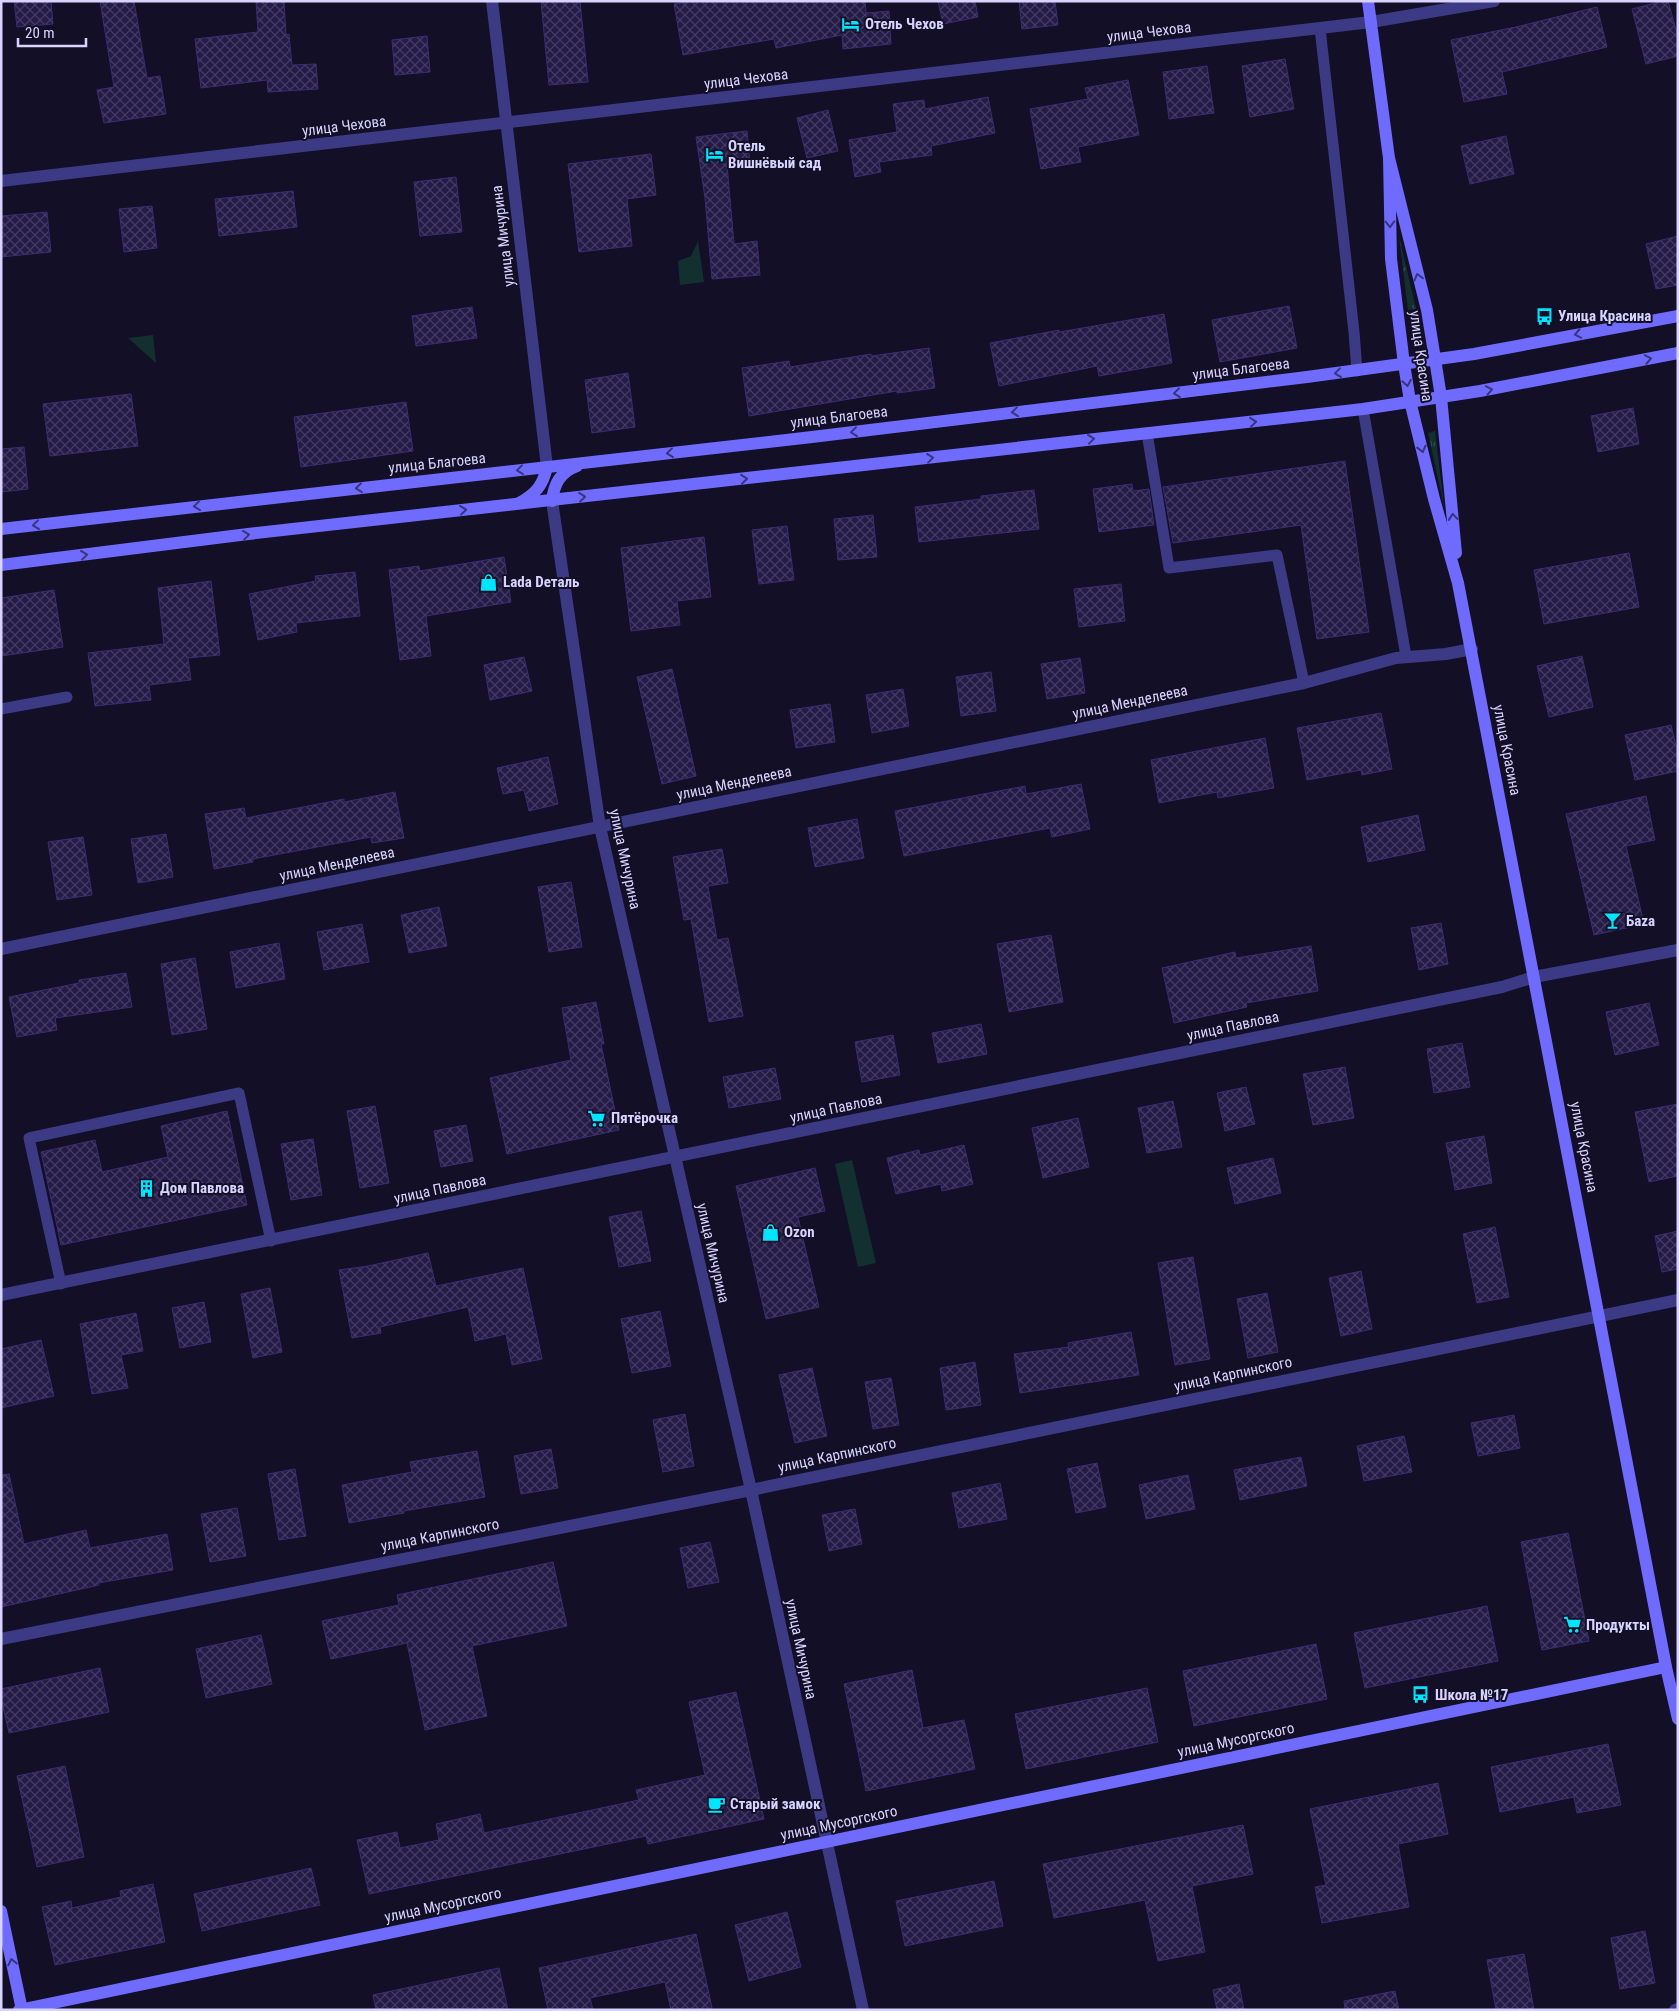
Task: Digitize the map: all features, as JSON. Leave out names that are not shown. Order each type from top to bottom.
[{"type":"main road","name":"улица Красина","points":[[1368,1],[1389,158],[1391,259],[1410,401],[1434,499],[1458,583],[1472,649],[1666,1667],[1678,1719]]},
{"type":"main road","name":"улица Красина","points":[[1389,158],[1427,310],[1435,359],[1441,397],[1458,583]]},
{"type":"main road","name":"улица Благоева","points":[[1,529],[822,436],[1357,371],[1678,316]]},
{"type":"main road","points":[[1,565],[248,534],[1363,409],[1480,391],[1678,353]]},
{"type":"main road","points":[[552,501],[554,487],[560,477],[569,469],[586,462]]},
{"type":"main road","points":[[516,504],[527,499],[544,481],[547,467]]},
{"type":"main road","name":"улица Мусоргского","points":[[21,2010],[1666,1667]]},
{"type":"main road","points":[[1,1911],[21,2010]]},
{"type":"street","name":"улица Мичурина","points":[[492,1],[547,467]]},
{"type":"street","name":"улица Чехова","points":[[1,181],[506,124],[1371,22],[1494,1]]},
{"type":"street","name":"улица Мичурина","points":[[552,501],[600,827],[751,1490],[863,2010]]},
{"type":"street","name":"улица Менделеева","points":[[1,949],[1304,683],[1406,656],[1446,654],[1472,649]]},
{"type":"street","name":"улица Павлова","points":[[1,1295],[1502,987],[1534,977],[1678,950]]},
{"type":"street","name":"улица Карпинского","points":[[1,1639],[751,1490],[1678,1300]]},
{"type":"lane","points":[[1320,28],[1357,371]]},
{"type":"lane","points":[[1363,409],[1406,656]]},
{"type":"lane","points":[[1147,433],[1169,568],[1278,555],[1304,683]]},
{"type":"lane","points":[[1,709],[67,697]]},
{"type":"lane","points":[[61,1284],[29,1138],[239,1093],[271,1241]]},
{"type":"green space","points":[[1399,236],[1416,309],[1408,310]]},
{"type":"green space","points":[[698,241],[704,282],[680,285],[678,261],[691,256]]},
{"type":"green space","points":[[153,335],[156,363],[128,338]]},
{"type":"green space","points":[[1435,431],[1444,506],[1428,433]]},
{"type":"green space","points":[[852,1160],[876,1263],[858,1267],[835,1164]]},
{"type":"building","points":[[14,1],[51,1],[53,24],[17,27]]},
{"type":"building","points":[[100,1],[134,1],[147,78],[160,76],[166,114],[104,123],[97,90],[114,87]]},
{"type":"building","points":[[256,1],[284,1],[286,35],[289,34],[292,65],[316,64],[318,89],[268,92],[267,80],[201,88],[195,39],[258,32]]},
{"type":"building","points":[[541,1],[580,1],[588,82],[549,85]]},
{"type":"building","points":[[693,1],[865,1],[866,13],[889,11],[891,44],[843,49],[842,35],[776,48],[774,39],[683,55],[674,4]]},
{"type":"building","points":[[938,1],[975,1],[978,17],[943,24]]},
{"type":"building","points":[[1019,1],[1055,1],[1058,25],[1022,29]]},
{"type":"building","points":[[1668,1],[1678,37],[1678,56],[1646,64],[1632,9]]},
{"type":"building","points":[[1597,7],[1607,47],[1502,72],[1507,94],[1464,102],[1451,40],[1516,27]]},
{"type":"building","points":[[427,36],[430,72],[395,75],[392,40]]},
{"type":"building","points":[[1285,59],[1294,109],[1250,117],[1242,66]]},
{"type":"building","points":[[1207,66],[1214,113],[1169,119],[1163,72]]},
{"type":"building","points":[[1128,80],[1139,135],[1078,147],[1081,162],[1041,169],[1030,109],[1088,99],[1085,88]]},
{"type":"building","points":[[988,97],[995,133],[931,146],[932,155],[879,162],[881,172],[855,177],[849,140],[897,132],[893,104],[924,100],[925,109]]},
{"type":"building","points":[[828,110],[838,151],[807,158],[797,118]]},
{"type":"building","points":[[747,131],[750,163],[727,165],[734,244],[757,241],[760,275],[712,279],[705,198],[696,137]]},
{"type":"building","points":[[1506,136],[1514,174],[1470,184],[1461,146]]},
{"type":"building","points":[[651,154],[656,195],[627,199],[632,246],[579,252],[568,164]]},
{"type":"building","points":[[456,177],[462,232],[420,236],[414,182]]},
{"type":"building","points":[[293,191],[297,227],[219,236],[215,199]]},
{"type":"building","points":[[152,206],[157,248],[124,252],[119,209]]},
{"type":"building","points":[[47,212],[51,252],[1,257],[1,216]]},
{"type":"building","points":[[1678,236],[1678,285],[1656,289],[1646,244]]},
{"type":"building","points":[[1289,306],[1297,348],[1220,362],[1212,320]]},
{"type":"building","points":[[472,307],[477,338],[416,346],[412,316]]},
{"type":"building","points":[[1164,314],[1172,363],[1099,376],[1097,366],[999,386],[990,343]]},
{"type":"building","points":[[929,348],[935,388],[897,393],[897,391],[749,416],[742,368],[789,361],[790,367],[871,354],[871,356]]},
{"type":"building","points":[[628,373],[635,427],[592,433],[585,380]]},
{"type":"building","points":[[131,394],[138,446],[50,456],[43,404]]},
{"type":"building","points":[[406,402],[413,451],[301,467],[294,417]]},
{"type":"building","points":[[1633,408],[1639,444],[1598,452],[1591,416]]},
{"type":"building","points":[[24,447],[28,489],[1,492],[1,449]]},
{"type":"building","points":[[1345,461],[1369,632],[1317,639],[1301,525],[1173,543],[1163,487]]},
{"type":"building","points":[[1132,484],[1133,491],[1149,489],[1154,525],[1099,532],[1093,489]]},
{"type":"building","points":[[1034,490],[1039,529],[919,542],[915,507],[981,499],[981,496]]},
{"type":"building","points":[[873,515],[877,557],[838,560],[834,519]]},
{"type":"building","points":[[787,526],[794,580],[759,584],[752,530]]},
{"type":"building","points":[[704,537],[711,597],[677,601],[680,625],[631,631],[621,548]]},
{"type":"building","points":[[1629,553],[1639,607],[1544,624],[1534,570]]},
{"type":"building","points":[[504,557],[511,602],[426,616],[431,656],[400,660],[389,570],[419,566],[420,571]]},
{"type":"building","points":[[355,572],[360,616],[296,623],[297,632],[258,640],[249,594],[316,581],[315,576]]},
{"type":"building","points":[[211,581],[220,655],[188,658],[191,680],[149,685],[151,700],[95,706],[88,653],[164,644],[158,588]]},
{"type":"building","points":[[1121,584],[1125,621],[1079,627],[1074,589]]},
{"type":"building","points":[[54,590],[63,647],[1,656],[1,598]]},
{"type":"building","points":[[1582,656],[1593,707],[1549,717],[1537,666]]},
{"type":"building","points":[[524,657],[532,691],[490,700],[484,665]]},
{"type":"building","points":[[1080,658],[1085,693],[1047,699],[1041,664]]},
{"type":"building","points":[[672,669],[696,776],[662,784],[637,677]]},
{"type":"building","points":[[991,672],[996,711],[961,716],[956,677]]},
{"type":"building","points":[[903,689],[909,726],[872,733],[866,695]]},
{"type":"building","points":[[830,704],[835,742],[796,748],[790,710]]},
{"type":"building","points":[[1381,713],[1392,769],[1362,775],[1361,770],[1307,780],[1297,728]]},
{"type":"building","points":[[1671,725],[1678,754],[1678,771],[1635,780],[1625,735]]},
{"type":"building","points":[[1265,738],[1274,788],[1218,798],[1217,792],[1159,803],[1151,760]]},
{"type":"building","points":[[548,757],[558,804],[529,811],[524,790],[503,794],[497,768]]},
{"type":"building","points":[[1081,784],[1090,829],[1052,837],[1050,828],[904,856],[895,811],[1025,786],[1026,794]]},
{"type":"building","points":[[395,792],[404,838],[372,843],[371,837],[253,859],[253,862],[214,869],[205,814],[244,808],[246,818],[344,799],[344,802]]},
{"type":"building","points":[[1646,796],[1655,840],[1626,846],[1644,924],[1594,935],[1566,814]]},
{"type":"building","points":[[1418,815],[1425,850],[1368,862],[1361,827]]},
{"type":"building","points":[[857,819],[864,858],[815,867],[808,828]]},
{"type":"building","points":[[166,834],[173,877],[138,883],[131,839]]},
{"type":"building","points":[[83,837],[92,895],[57,900],[48,842]]},
{"type":"building","points":[[722,849],[728,883],[708,886],[717,940],[728,938],[743,1016],[709,1022],[691,919],[684,920],[673,857]]},
{"type":"building","points":[[571,882],[582,947],[549,952],[538,887]]},
{"type":"building","points":[[439,907],[447,946],[409,953],[401,915]]},
{"type":"building","points":[[1441,923],[1448,964],[1419,970],[1411,928]]},
{"type":"building","points":[[362,924],[369,962],[324,970],[317,932]]},
{"type":"building","points":[[1051,935],[1063,1002],[1009,1012],[997,944]]},
{"type":"building","points":[[279,943],[285,979],[236,988],[230,952]]},
{"type":"building","points":[[1311,946],[1318,991],[1246,1003],[1247,1007],[1174,1023],[1162,968],[1235,952],[1236,958]]},
{"type":"building","points":[[195,958],[207,1029],[172,1035],[161,964]]},
{"type":"building","points":[[126,973],[132,1007],[55,1018],[57,1030],[17,1037],[9,997],[79,983],[79,980]]},
{"type":"building","points":[[596,1002],[604,1044],[601,1044],[619,1130],[507,1154],[490,1078],[571,1060],[562,1008]]},
{"type":"building","points":[[1649,1003],[1659,1045],[1615,1055],[1606,1012]]},
{"type":"building","points":[[981,1024],[987,1054],[938,1063],[932,1033]]},
{"type":"building","points":[[893,1035],[900,1075],[862,1082],[855,1042]]},
{"type":"building","points":[[1462,1043],[1470,1087],[1434,1093],[1427,1049]]},
{"type":"building","points":[[1345,1067],[1354,1118],[1313,1125],[1303,1074]]},
{"type":"building","points":[[775,1068],[781,1099],[729,1108],[723,1077]]},
{"type":"building","points":[[1246,1087],[1255,1124],[1225,1131],[1217,1093]]},
{"type":"building","points":[[1173,1101],[1182,1147],[1147,1153],[1138,1108]]},
{"type":"building","points":[[1678,1104],[1678,1176],[1649,1182],[1635,1112]]},
{"type":"building","points":[[375,1106],[389,1183],[360,1188],[347,1111]]},
{"type":"building","name":"Дом Павлова","points":[[227,1111],[247,1205],[61,1245],[41,1152],[95,1140],[102,1172],[168,1157],[161,1126]]},
{"type":"building","points":[[1078,1118],[1089,1167],[1043,1178],[1032,1128]]},
{"type":"building","points":[[466,1125],[473,1161],[441,1167],[434,1131]]},
{"type":"building","points":[[1484,1136],[1492,1183],[1455,1190],[1446,1143]]},
{"type":"building","points":[[313,1139],[322,1195],[291,1200],[281,1144]]},
{"type":"building","points":[[964,1145],[973,1184],[942,1191],[941,1184],[896,1194],[887,1158],[919,1150],[920,1155]]},
{"type":"building","points":[[1273,1158],[1281,1193],[1235,1204],[1227,1168]]},
{"type":"building","points":[[815,1168],[825,1211],[798,1217],[819,1307],[766,1319],[736,1186]]},
{"type":"building","points":[[641,1211],[651,1261],[619,1267],[609,1217]]},
{"type":"building","points":[[1495,1227],[1509,1297],[1477,1303],[1463,1234]]},
{"type":"building","points":[[1678,1231],[1678,1269],[1662,1272],[1655,1236]]},
{"type":"building","points":[[428,1253],[436,1286],[523,1268],[542,1359],[512,1365],[506,1334],[475,1341],[468,1307],[380,1327],[381,1333],[352,1338],[339,1270],[368,1266]]},
{"type":"building","points":[[1193,1257],[1210,1359],[1175,1365],[1158,1263]]},
{"type":"building","points":[[1361,1271],[1372,1329],[1341,1336],[1329,1278]]},
{"type":"building","points":[[270,1288],[282,1352],[253,1358],[241,1294]]},
{"type":"building","points":[[1267,1293],[1278,1352],[1248,1358],[1237,1299]]},
{"type":"building","points":[[204,1302],[211,1342],[180,1348],[172,1308]]},
{"type":"building","points":[[660,1311],[671,1366],[632,1373],[621,1319]]},
{"type":"building","points":[[136,1313],[143,1351],[121,1355],[128,1388],[92,1394],[80,1324]]},
{"type":"building","points":[[1131,1332],[1139,1375],[1020,1393],[1014,1354],[1069,1347],[1068,1343]]},
{"type":"building","points":[[41,1340],[54,1396],[1,1408],[1,1349]]},
{"type":"building","points":[[975,1362],[981,1405],[946,1410],[940,1368]]},
{"type":"building","points":[[812,1368],[827,1436],[795,1443],[779,1375]]},
{"type":"building","points":[[891,1378],[899,1425],[873,1429],[865,1382]]},
{"type":"building","points":[[685,1414],[694,1466],[663,1472],[653,1420]]},
{"type":"building","points":[[1514,1415],[1520,1448],[1478,1456],[1471,1423]]},
{"type":"building","points":[[1404,1436],[1412,1472],[1364,1481],[1357,1446]]},
{"type":"building","points":[[551,1449],[558,1488],[521,1494],[514,1456]]},
{"type":"building","points":[[477,1451],[485,1497],[349,1523],[342,1485],[412,1472],[410,1462]]},
{"type":"building","points":[[1301,1457],[1307,1486],[1240,1500],[1234,1470]]},
{"type":"building","points":[[1097,1463],[1106,1507],[1076,1513],[1067,1469]]},
{"type":"building","points":[[295,1469],[306,1536],[279,1540],[268,1474]]},
{"type":"building","points":[[9,1474],[24,1544],[86,1530],[90,1548],[167,1534],[173,1570],[98,1583],[99,1585],[1,1607],[1,1475]]},
{"type":"building","points":[[1188,1475],[1195,1509],[1146,1519],[1139,1485]]},
{"type":"building","points":[[1000,1483],[1007,1519],[959,1528],[952,1493]]},
{"type":"building","points":[[237,1508],[246,1556],[210,1562],[201,1514]]},
{"type":"building","points":[[855,1509],[862,1544],[829,1551],[822,1515]]},
{"type":"building","points":[[1568,1533],[1589,1641],[1542,1650],[1521,1542]]},
{"type":"building","points":[[710,1542],[719,1582],[688,1588],[680,1548]]},
{"type":"building","points":[[553,1562],[567,1626],[472,1646],[487,1716],[425,1730],[407,1643],[331,1659],[322,1621],[399,1605],[397,1595]]},
{"type":"building","points":[[1487,1606],[1498,1661],[1365,1688],[1354,1633]]},
{"type":"building","points":[[261,1635],[272,1684],[206,1698],[196,1649]]},
{"type":"building","points":[[1316,1644],[1327,1699],[1194,1726],[1183,1671]]},
{"type":"building","points":[[100,1668],[109,1712],[9,1733],[1,1698],[1,1689]]},
{"type":"building","points":[[912,1670],[923,1728],[964,1720],[975,1769],[866,1791],[844,1684]]},
{"type":"building","points":[[1147,1688],[1158,1742],[1026,1769],[1015,1714]]},
{"type":"building","points":[[736,1692],[764,1819],[648,1844],[646,1836],[369,1894],[357,1840],[397,1832],[400,1848],[439,1840],[436,1824],[480,1814],[484,1833],[639,1800],[636,1790],[705,1775],[689,1702]]},
{"type":"building","points":[[1608,1744],[1621,1805],[1577,1813],[1574,1797],[1500,1812],[1491,1767]]},
{"type":"building","points":[[65,1766],[84,1857],[37,1867],[17,1776]]},
{"type":"building","points":[[1438,1783],[1448,1834],[1398,1844],[1409,1907],[1322,1923],[1315,1887],[1326,1885],[1310,1809]]},
{"type":"building","points":[[1243,1825],[1253,1874],[1192,1886],[1205,1952],[1158,1961],[1145,1900],[1054,1918],[1043,1864]]},
{"type":"building","points":[[311,1868],[320,1905],[202,1931],[194,1894]]},
{"type":"building","points":[[994,1881],[1003,1926],[905,1946],[896,1901]]},
{"type":"building","points":[[153,1884],[165,1942],[55,1965],[42,1907],[71,1901],[72,1908],[121,1897],[120,1891]]},
{"type":"building","points":[[787,1912],[801,1967],[749,1981],[735,1925]]},
{"type":"building","points":[[1645,1931],[1655,1983],[1620,1989],[1611,1938]]},
{"type":"building","points":[[696,1934],[712,2008],[703,2010],[671,2010],[665,1982],[590,1998],[593,2010],[548,2010],[539,1968]]},
{"type":"building","points":[[1524,1954],[1534,2010],[1496,2010],[1487,1960]]},
{"type":"building","points":[[499,1968],[508,2010],[376,2010],[373,1995]]},
{"type":"building","points":[[1239,1984],[1244,2010],[1217,2010],[1213,1990]]},
{"type":"building","points":[[1395,1991],[1399,2010],[1345,2010],[1344,2001]]},
{"type":"place","name":"Отель Чехов","points":[[851,24]]},
{"type":"place","name":"Отель Вишнёвый сад","points":[[714,155]]},
{"type":"place","name":"Улица Красина","points":[[1544,316]]},
{"type":"place","name":"Lada Dеталь","points":[[489,582]]},
{"type":"place","name":"Баza","points":[[1612,921]]},
{"type":"place","name":"Пятёрочка","points":[[597,1118]]},
{"type":"place","name":"Дом Павлова","points":[[146,1188]]},
{"type":"place","name":"Ozon","points":[[770,1232]]},
{"type":"place","name":"Продукты","points":[[1572,1625]]},
{"type":"place","name":"Школа №17","points":[[1421,1695]]},
{"type":"place","name":"Старый замок","points":[[716,1804]]}]
